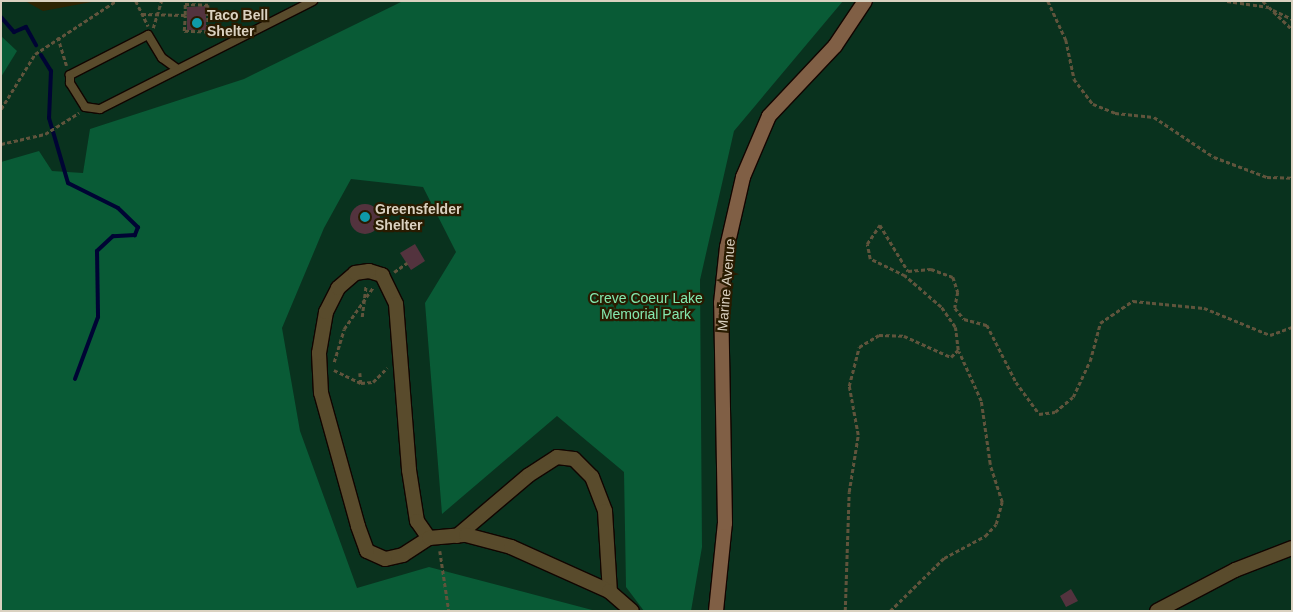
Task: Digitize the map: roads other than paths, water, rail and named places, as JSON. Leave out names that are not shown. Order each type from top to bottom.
[{"type":"main road","name":"Marine Avenue","points":[[716,611],[725,523],[722,303],[727,247],[743,177],[769,116],[835,46],[865,1]]},
{"type":"street","points":[[433,537],[417,521],[396,304],[384,279],[369,272],[355,273],[338,288],[326,312],[319,353],[321,393],[367,551],[385,559],[403,555],[433,537],[457,536],[511,546],[610,592],[632,611]]},
{"type":"street","points":[[457,536],[529,475],[557,457],[574,459],[592,477],[605,511],[610,592]]},
{"type":"street","points":[[1157,611],[1236,570],[1292,548]]},
{"type":"lane","points":[[176,68],[162,58],[148,35],[70,75],[77,98],[85,107],[100,109],[176,68],[313,1]]},
{"type":"waterway","points":[[1,17],[14,32],[26,27],[36,45]]},
{"type":"waterway","points":[[41,55],[51,71],[49,118],[68,183],[118,208],[138,227],[135,235],[113,236],[97,251],[98,317],[75,379]]},
{"type":"place","name":"Taco Bell Shelter","points":[[197,23]]},
{"type":"place","name":"Greensfelder Shelter","points":[[365,217]]},
{"type":"park label","name":"Creve Coeur Lake Memorial Park","points":[[646,306]]}]
